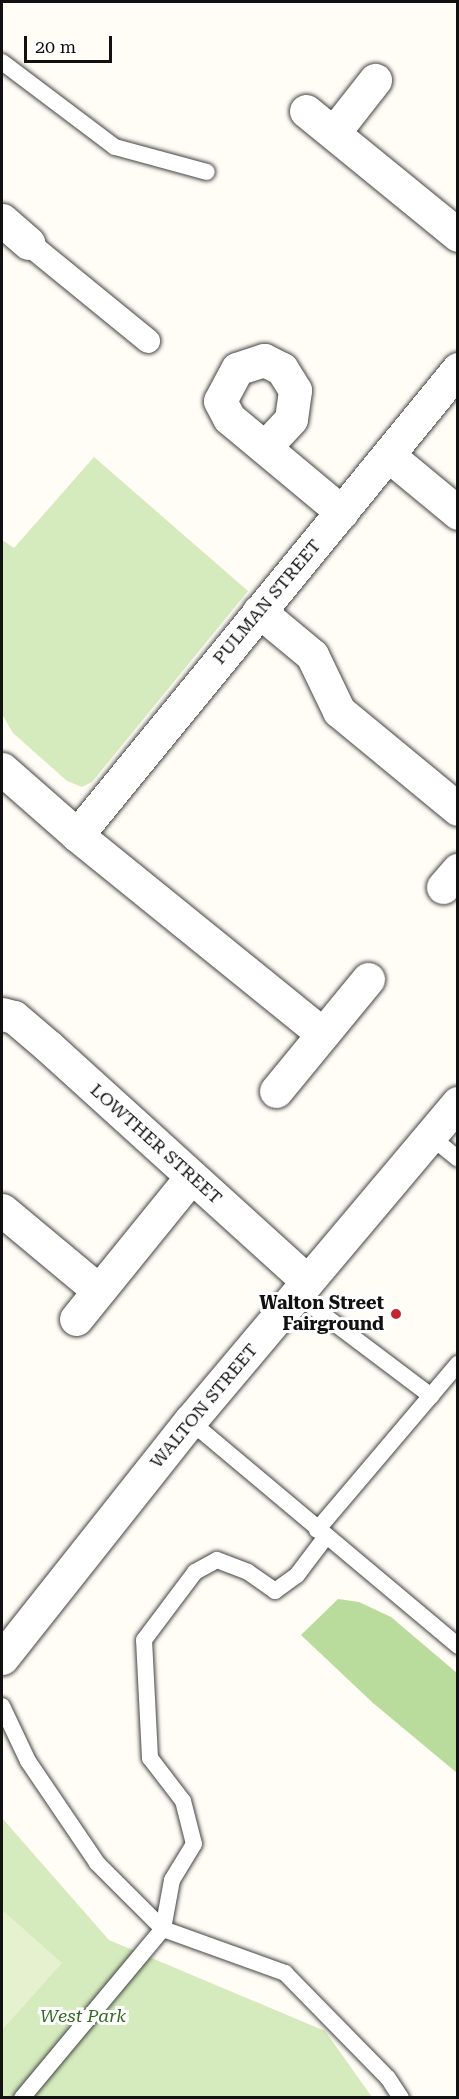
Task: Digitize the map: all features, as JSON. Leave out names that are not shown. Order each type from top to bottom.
[{"type":"street","points":[[335,131],[375,80]]},
{"type":"street","points":[[306,111],[335,131],[458,235]]},
{"type":"street","points":[[2,220],[148,341]]},
{"type":"street","name":"PULMAN STREET","points":[[77,835],[458,369]]},
{"type":"street","points":[[265,447],[342,512]]},
{"type":"street","points":[[388,455],[458,513]]},
{"type":"street","points":[[259,611],[312,656],[339,711],[458,809]]},
{"type":"street","points":[[2,769],[77,835],[323,1034]]},
{"type":"street","points":[[276,1091],[368,979]]},
{"type":"street","name":"LOWTHER STREET","points":[[2,1014],[14,1017],[48,1046],[191,1177],[302,1288]]},
{"type":"street","name":"WALTON STREET","points":[[2,1658],[190,1421],[458,1103]]},
{"type":"street","points":[[76,1319],[191,1177]]},
{"type":"street","points":[[2,1210],[98,1290]]},
{"type":"lane","points":[[2,62],[115,147],[207,172]]},
{"type":"lane","points":[[430,1136],[458,1159]]},
{"type":"lane","points":[[302,1288],[431,1396]]},
{"type":"lane","points":[[22,2097],[162,1929],[172,1880],[195,1845],[183,1801],[150,1758],[144,1640],[195,1572],[217,1560],[248,1572],[275,1592],[297,1575],[321,1534],[458,1364]]},
{"type":"lane","points":[[190,1421],[321,1534],[458,1647]]},
{"type":"lane","points":[[2,1706],[28,1761],[97,1863],[162,1929],[285,1973],[367,2056],[401,2097]]},
{"type":"green space","points":[[94,457],[248,591],[92,782],[82,787],[67,781],[13,733],[2,714],[2,540],[14,548]]},
{"type":"green space","points":[[338,1599],[359,1602],[391,1617],[457,1673],[457,1773],[373,1703],[301,1635]]},
{"type":"green space","name":"West Park","points":[[2,1818],[109,1940],[325,2031],[372,2097],[2,2097]]},
{"type":"green space","points":[[2,1910],[62,1963],[2,2030]]},
{"type":"place","name":"Walton Street Fairground","points":[[396,1314]]}]
